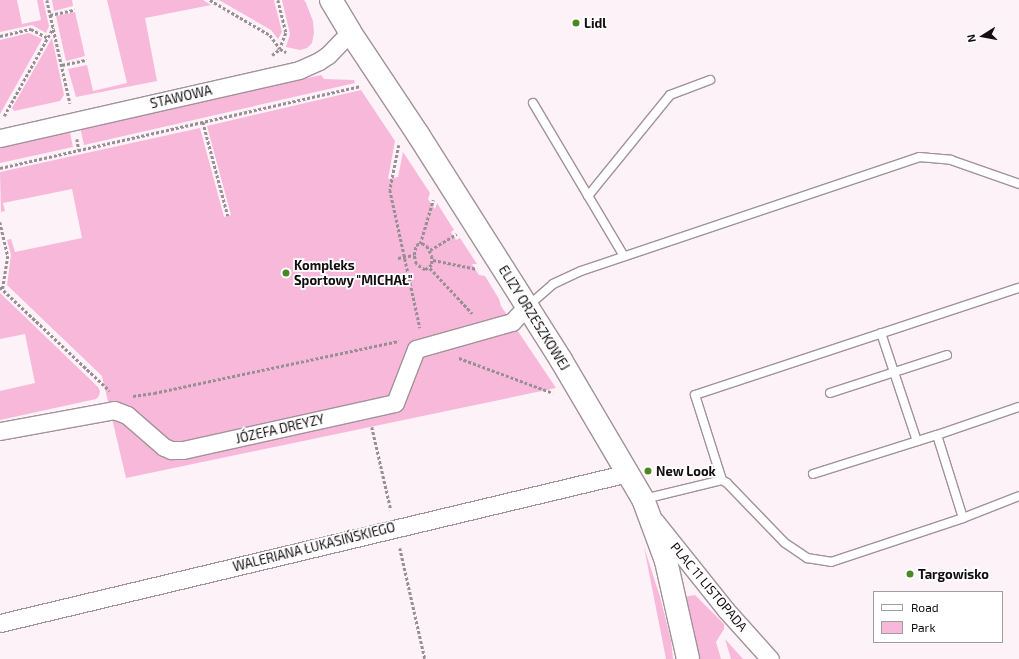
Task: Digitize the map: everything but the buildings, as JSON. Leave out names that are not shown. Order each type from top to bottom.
[{"type":"street","name":"ELIZY ORZESZKOWEJ","points":[[331,0],[350,32],[419,136],[527,306],[628,473],[646,507],[666,561],[688,659]]},
{"type":"street","name":"STAWOWA","points":[[0,138],[298,70],[319,62],[328,55],[350,32]]},
{"type":"street","name":"JÓZEFA DREYZY","points":[[0,431],[114,410],[127,415],[164,447],[171,450],[183,450],[395,403],[416,348],[512,322],[527,306]]},
{"type":"street","name":"WALERIANA ŁUKASIŃSKIEGO","points":[[0,623],[628,473]]},
{"type":"street","name":"PLAC 11 LISTOPADA","points":[[646,507],[722,605],[770,659]]},
{"type":"lane","points":[[588,196],[670,95],[710,80]]},
{"type":"lane","points":[[533,103],[624,256]]},
{"type":"lane","points":[[527,306],[553,284],[581,271],[919,157],[951,160],[1019,184]]},
{"type":"lane","points":[[1019,288],[694,395],[722,480],[727,483],[785,543],[807,558],[831,562],[963,518],[1019,496]]},
{"type":"lane","points":[[882,333],[917,441]]},
{"type":"lane","points":[[830,392],[947,355]]},
{"type":"lane","points":[[813,474],[937,435],[1019,407]]},
{"type":"lane","points":[[937,435],[963,518]]},
{"type":"lane","points":[[646,507],[722,480]]},
{"type":"path","points":[[47,0],[79,150]]},
{"type":"path","points":[[210,0],[270,35],[280,48],[286,33],[278,0]]},
{"type":"path","points":[[50,15],[74,10]]},
{"type":"path","points":[[4,116],[53,28]]},
{"type":"path","points":[[0,36],[31,29],[48,38]]},
{"type":"path","points":[[62,65],[86,60]]},
{"type":"path","points":[[0,168],[362,86]]},
{"type":"path","points":[[203,122],[228,216]]},
{"type":"path","points":[[400,140],[390,190],[421,331],[424,330]]},
{"type":"path","points":[[420,244],[434,195]]},
{"type":"path","points":[[0,222],[8,256],[1,288],[113,393]]},
{"type":"path","points":[[430,250],[459,233]]},
{"type":"path","points":[[420,244],[428,246],[432,260],[430,268],[425,270],[416,264],[414,247],[420,244]]},
{"type":"path","points":[[398,258],[414,255]]},
{"type":"path","points":[[432,260],[483,270]]},
{"type":"path","points":[[430,268],[477,318]]},
{"type":"path","points":[[125,397],[154,393],[402,340]]},
{"type":"path","points":[[457,358],[553,392]]},
{"type":"green space","points":[[0,0],[17,0],[22,24],[41,20],[37,0],[43,0],[49,26],[46,33],[32,25],[0,32]]},
{"type":"green space","points":[[52,0],[72,0],[73,6],[54,11]]},
{"type":"green space","points":[[107,0],[203,0],[211,5],[145,18],[157,81],[76,97],[68,69],[87,65],[93,91],[127,83]]},
{"type":"green space","points":[[219,0],[274,0],[282,32],[278,39],[271,30]]},
{"type":"green space","points":[[282,0],[304,0],[306,3],[313,21],[314,33],[312,43],[307,48],[300,50],[286,47],[290,34]]},
{"type":"green space","points":[[75,12],[85,56],[66,61],[56,16]]},
{"type":"green space","points":[[29,33],[42,39],[0,114],[0,40]]},
{"type":"green space","points":[[52,38],[64,95],[60,101],[14,111],[12,108]]},
{"type":"green space","points":[[321,75],[324,79],[354,80],[355,83],[84,145],[80,127]]},
{"type":"green space","points":[[361,90],[395,141],[388,179],[398,177],[403,152],[430,193],[428,199],[435,209],[437,203],[454,230],[451,232],[456,240],[460,238],[477,264],[472,264],[479,275],[485,276],[499,299],[501,306],[556,388],[126,478],[102,376],[7,285],[11,255],[7,240],[11,239],[15,252],[82,238],[72,189],[3,203],[5,211],[1,212],[0,172],[200,128],[224,217],[231,215],[207,126]]},
{"type":"green space","points":[[69,128],[73,147],[0,163],[0,144]]},
{"type":"green space","points":[[0,293],[98,387],[100,391],[99,396],[96,399],[0,420],[0,391],[35,383],[25,334],[0,339]]},
{"type":"green space","points":[[644,547],[660,597],[671,640],[673,659],[666,659]]},
{"type":"green space","points":[[695,595],[724,624],[724,629],[716,642],[721,659],[699,659],[684,597]]},
{"type":"green space","points":[[725,639],[743,659],[731,659]]},
{"type":"place","name":"Lidl","points":[[576,23]]},
{"type":"place","name":"Kompleks Sportowy \"MICHAŁ\"","points":[[286,273]]},
{"type":"place","name":"New Look","points":[[648,471]]},
{"type":"place","name":"Targowisko","points":[[910,574]]}]
